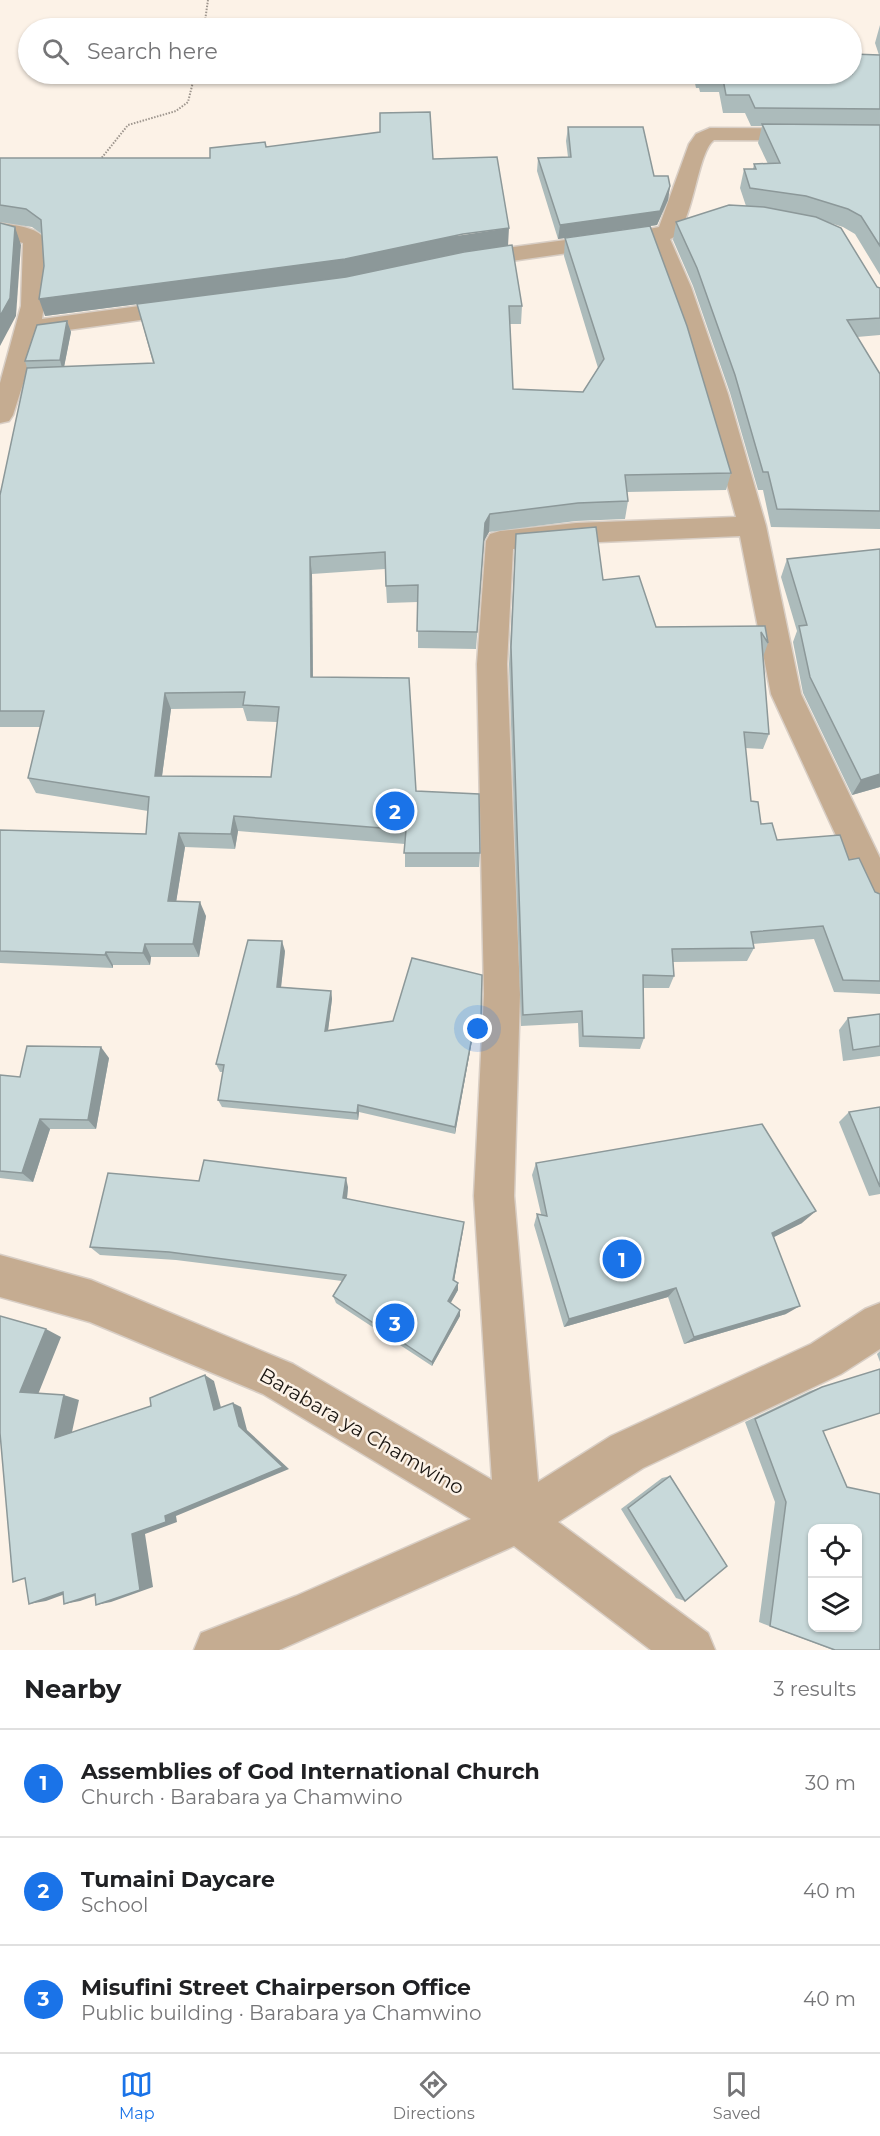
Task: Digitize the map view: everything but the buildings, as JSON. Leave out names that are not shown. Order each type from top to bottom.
[{"type":"street","points":[[880,135],[710,134],[702,138],[693,154],[688,181],[662,234],[715,394],[752,526],[786,694],[880,894]]},
{"type":"street","points":[[442,266],[521,252],[662,234],[695,223]]},
{"type":"street","points":[[0,231],[15,232],[34,239],[37,261],[30,328],[0,414]]},
{"type":"street","points":[[30,328],[103,320],[207,303]]},
{"type":"street","points":[[518,1521],[494,1196],[502,994],[492,664],[500,541],[576,533],[752,526]]},
{"type":"street","name":"Barabara ya Chamwino","points":[[0,1276],[91,1301],[278,1379],[518,1521],[691,1650]]},
{"type":"street","points":[[218,1650],[305,1616],[518,1521],[627,1452],[826,1359],[880,1324]]},
{"type":"path","points":[[205,18],[208,0]]},
{"type":"path","points":[[99,161],[128,125],[176,111],[188,102],[192,84]]},
{"type":"place","name":"Tumaini Daycare","points":[[395,811]]},
{"type":"place","name":"Assemblies of God International Church","points":[[622,1259]]},
{"type":"place","name":"Misufini Street Chairperson Office","points":[[395,1323]]}]
